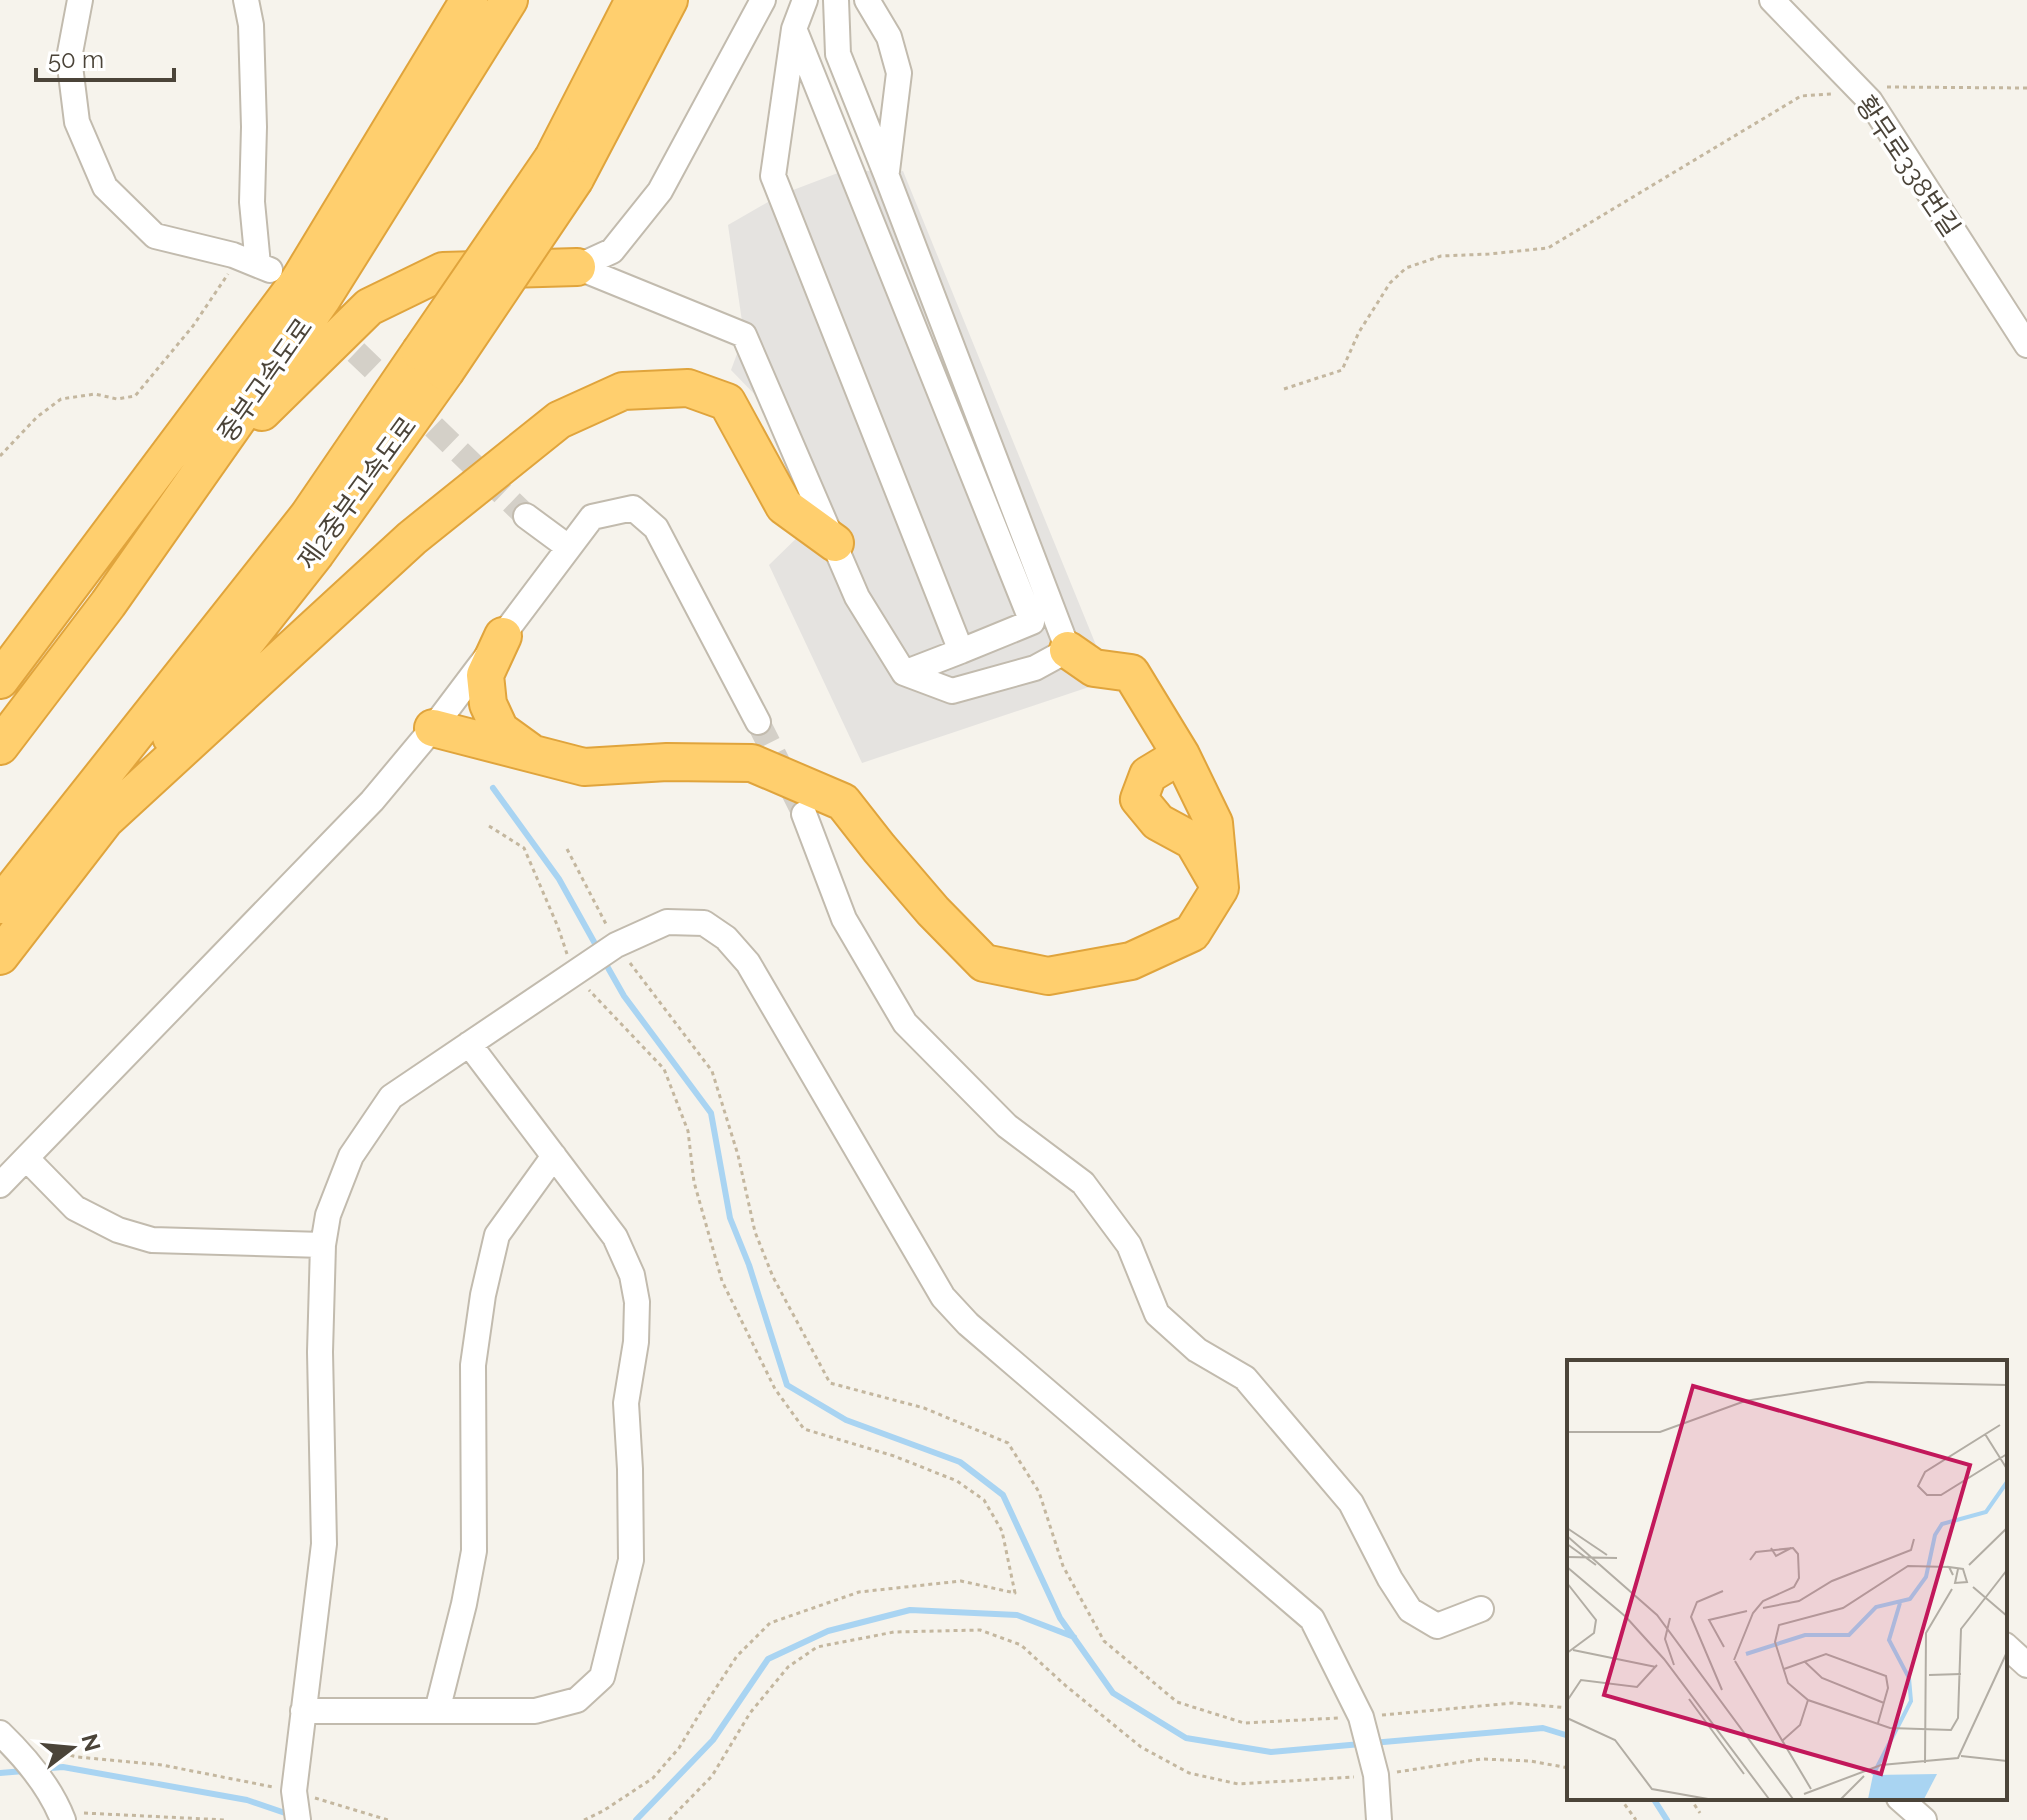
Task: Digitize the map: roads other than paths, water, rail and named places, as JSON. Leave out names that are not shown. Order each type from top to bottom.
[{"type":"highway","name":"중부고속도로","points":[[0,680],[298,282],[469,0]]},
{"type":"highway","name":"중부고속도로","points":[[0,746],[108,604],[322,299],[509,0]]},
{"type":"highway","name":"제2중부고속도로","points":[[564,168],[634,0]]},
{"type":"highway","name":"제2중부고속도로","points":[[0,956],[316,553],[432,362],[564,168],[669,0]]},
{"type":"highway","points":[[196,478],[369,307],[443,271],[577,267]]},
{"type":"highway","name":"제2중부고속도로","points":[[0,905],[432,362]]},
{"type":"highway","points":[[104,821],[412,538],[559,420],[623,391],[688,388],[727,402],[784,506],[835,543]]},
{"type":"highway","points":[[503,636],[485,675],[488,704],[500,730],[533,754]]},
{"type":"highway","points":[[433,728],[584,767],[667,762],[752,763],[843,802],[933,911],[984,963],[1048,976],[1131,961],[1192,933],[1220,888],[1214,823],[1181,755],[1131,673],[1094,668],[1068,650]]},
{"type":"highway","points":[[1181,755],[1148,775],[1139,799],[1158,822],[1193,841],[1220,888]]},
{"type":"street","points":[[80,0],[69,58],[77,122],[105,187],[155,236],[233,255],[264,268],[252,202],[254,127],[251,25],[246,0]]},
{"type":"street","points":[[577,267],[612,251],[660,191],[763,0]]},
{"type":"street","points":[[805,0],[794,29],[773,176],[961,651]]},
{"type":"street","points":[[577,267],[744,335],[857,597],[904,673],[952,691],[1035,668],[1068,650],[838,54],[836,0]]},
{"type":"street","points":[[867,0],[889,37],[899,73],[886,174]]},
{"type":"street","name":"황무로338번길","points":[[1772,0],[1870,101],[2027,345]]},
{"type":"street","points":[[794,29],[1032,622],[904,673]]},
{"type":"street","points":[[0,1185],[372,801],[433,728],[592,517],[633,508],[656,528],[758,722]]},
{"type":"street","points":[[526,516],[568,547]]},
{"type":"street","points":[[804,814],[844,919],[905,1023],[1007,1126],[1083,1183],[1129,1245],[1157,1314],[1197,1350],[1245,1378],[1351,1503],[1390,1579],[1410,1610],[1437,1626],[1481,1609]]},
{"type":"street","points":[[298,1820],[294,1791],[324,1544],[320,1352],[323,1245],[328,1215],[351,1156],[391,1097],[616,945],[667,922],[704,923],[726,938],[748,963],[943,1297],[968,1324],[1312,1619],[1361,1717],[1376,1775],[1379,1820]]},
{"type":"street","points":[[303,1711],[535,1711],[577,1700],[602,1677],[631,1560],[626,1403],[636,1342],[637,1302],[632,1275],[615,1237],[469,1044]]},
{"type":"street","points":[[437,1711],[474,1551],[473,1365],[483,1295],[497,1235],[554,1156]]},
{"type":"street","points":[[27,1159],[75,1208],[118,1230],[152,1240],[323,1245]]},
{"type":"street","points":[[2007,1647],[2027,1665]]},
{"type":"street","points":[[3,1738],[28,1762],[60,1812]]},
{"type":"street","points":[[1901,1800],[1924,1820]]},
{"type":"waterway","points":[[493,788],[559,879],[598,949]]},
{"type":"waterway","points":[[603,959],[624,996],[711,1113],[730,1218],[749,1265],[787,1385],[846,1420],[960,1462],[1003,1495],[1060,1618],[1113,1693],[1186,1738],[1271,1752],[1361,1744]]},
{"type":"waterway","points":[[636,1820],[713,1740],[768,1659],[828,1631],[910,1610],[1017,1615],[1074,1637]]},
{"type":"waterway","points":[[1372,1743],[1543,1728],[1567,1735]]},
{"type":"waterway","points":[[39,1769],[63,1767],[247,1800],[291,1815]]},
{"type":"waterway","points":[[0,1773],[24,1771]]},
{"type":"waterway","points":[[1654,1800],[1667,1820]]},
{"type":"tunnel","points":[[330,327],[526,516]]},
{"type":"tunnel","points":[[758,722],[804,814]]}]
